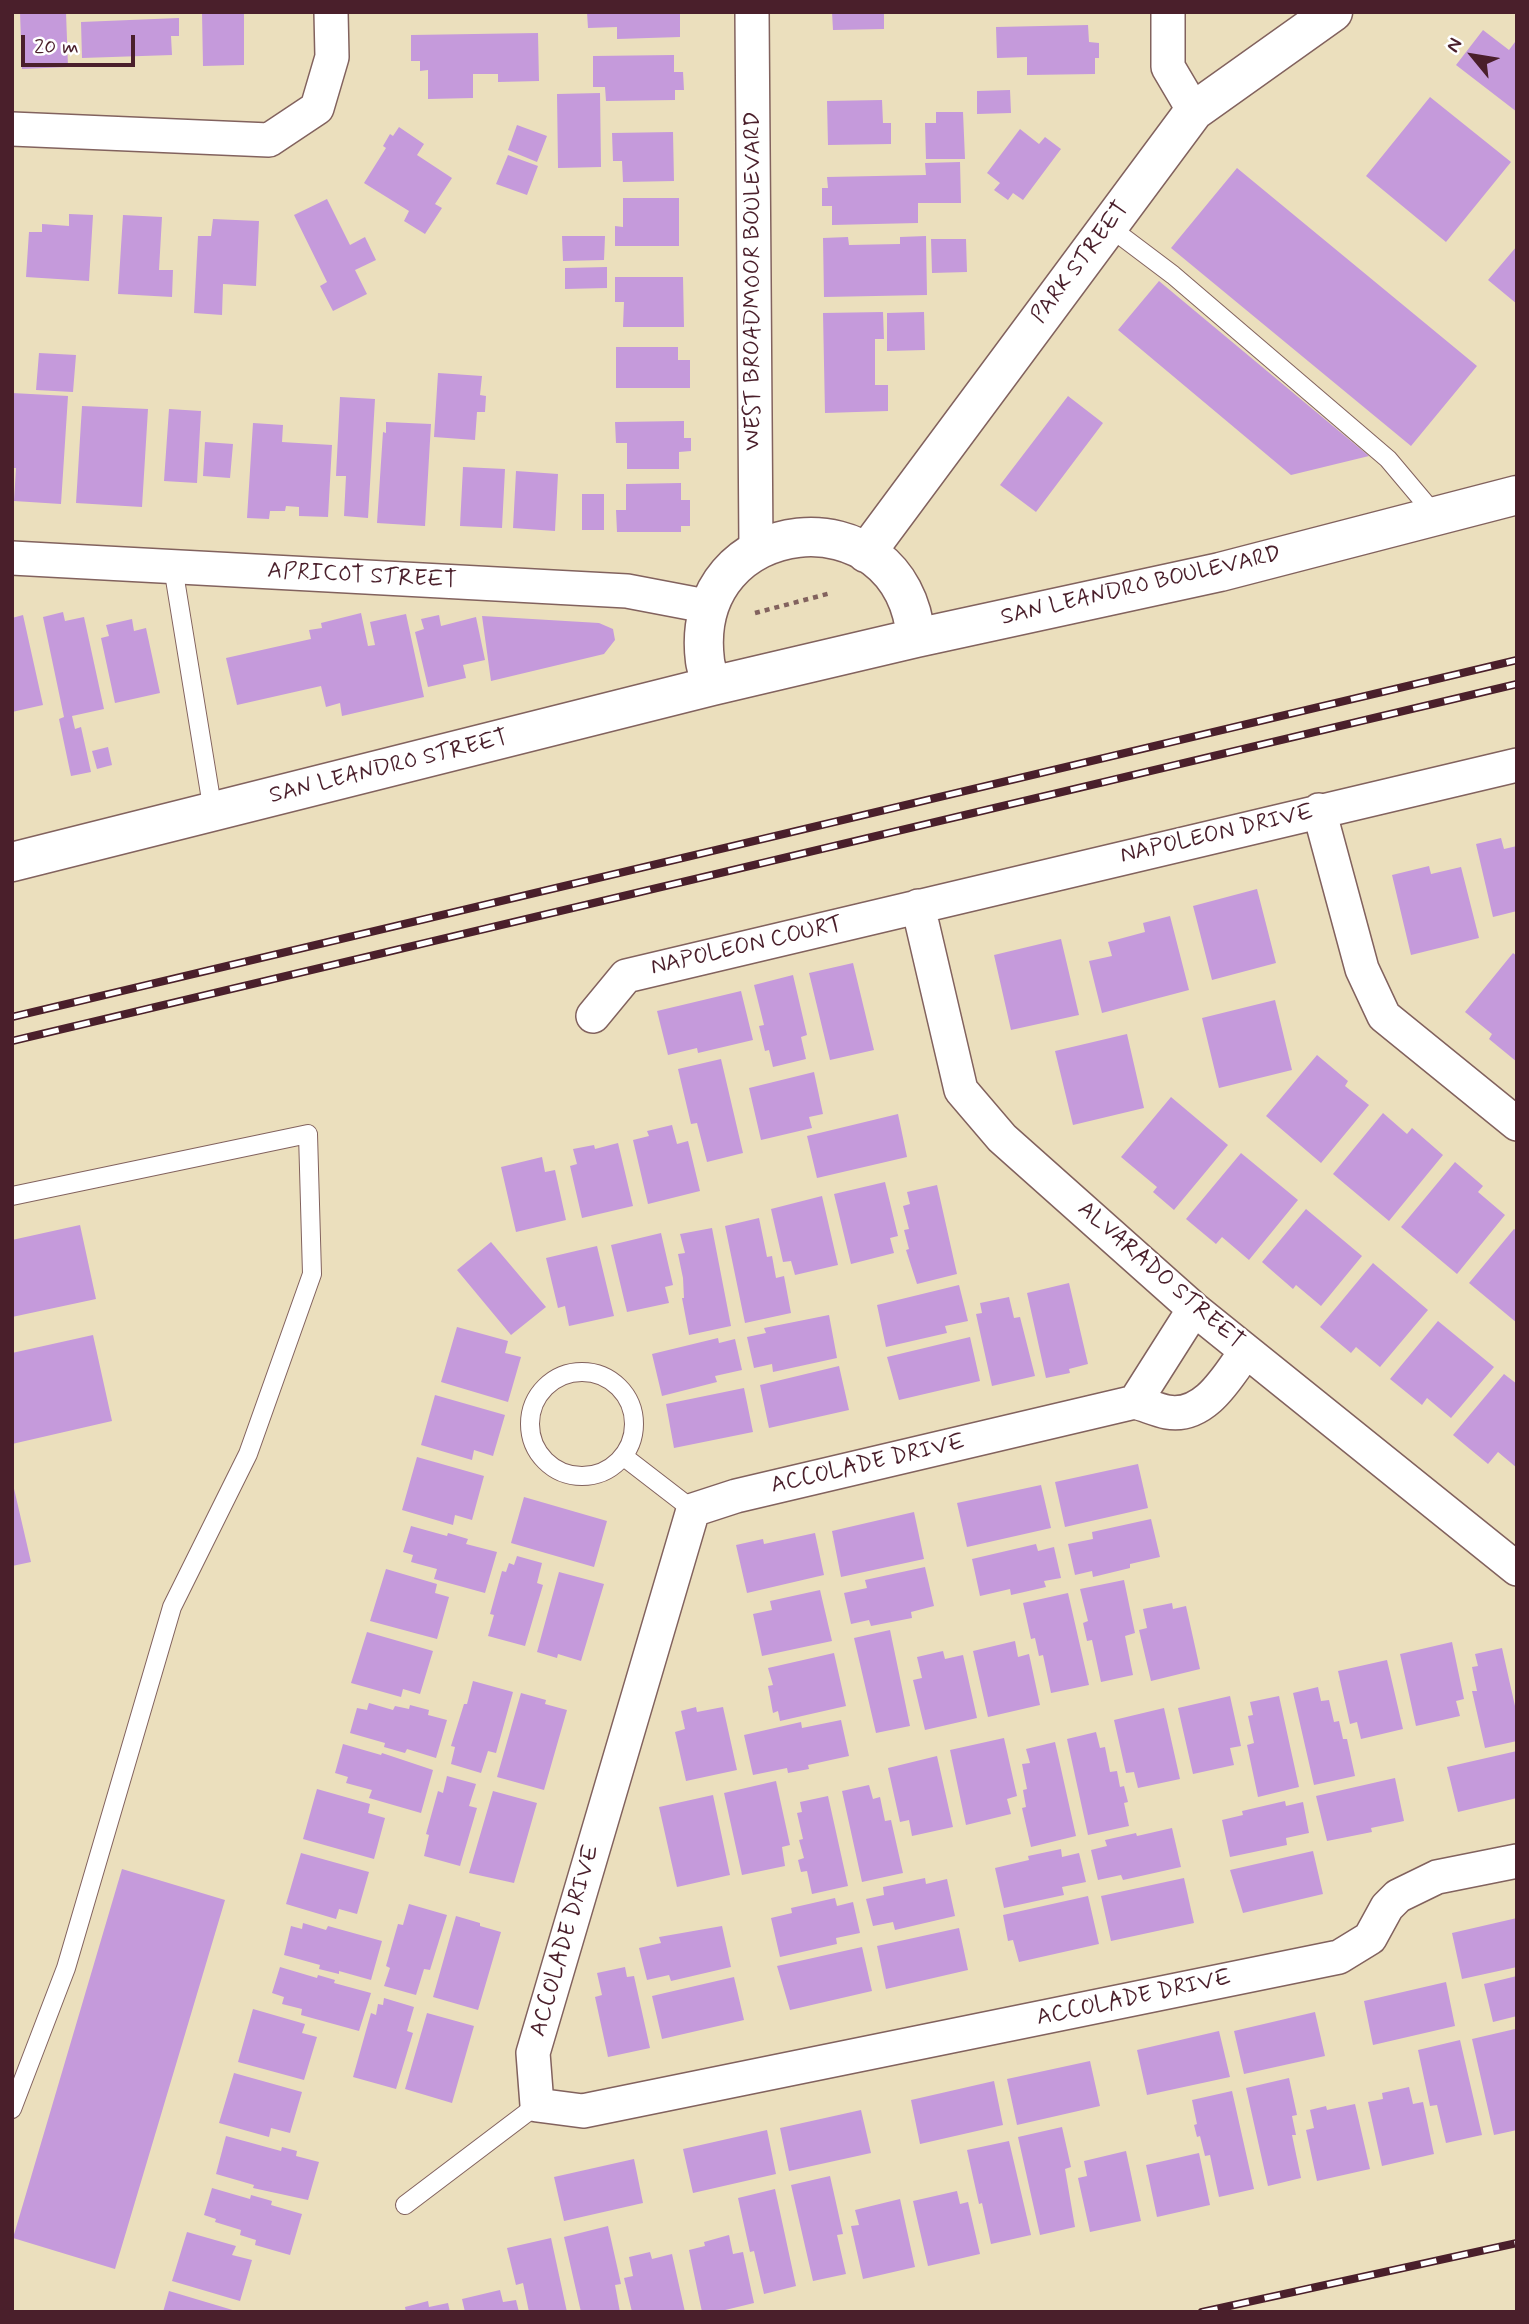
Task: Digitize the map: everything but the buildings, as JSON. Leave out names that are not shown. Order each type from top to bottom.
[{"type":"main road","name":"PARK STREET","points":[[866,553],[1194,111],[1333,12]]},
{"type":"main road","name":"SAN LEANDRO BOULEVARD","points":[[765,674],[1220,572],[1517,495]]},
{"type":"main road","points":[[712,686],[705,661],[705,626],[719,588],[742,559],[774,541],[809,535],[845,541],[877,559],[901,587],[914,621],[916,638]]},
{"type":"main road","name":"SAN LEANDRO STREET","points":[[12,862],[765,674]]},
{"type":"street","points":[[12,129],[269,140],[317,108],[332,57],[331,12]]},
{"type":"street","name":"WEST BROADMOOR BOULEVARD","points":[[752,12],[756,550]]},
{"type":"street","points":[[1168,12],[1168,67],[1194,111]]},
{"type":"street","name":"APRICOT STREET","points":[[12,558],[627,591],[711,607]]},
{"type":"street","name":"NAPOLEON DRIVE","points":[[918,906],[1517,765]]},
{"type":"street","points":[[1319,810],[1362,969],[1384,1016],[1517,1124]]},
{"type":"street","name":"NAPOLEON COURT","points":[[593,1016],[626,976],[918,906]]},
{"type":"street","name":"ALVARADO STREET","points":[[918,906],[961,1090],[1002,1138],[1194,1309],[1517,1569]]},
{"type":"street","points":[[1194,1309],[1135,1402],[1169,1413],[1191,1411],[1217,1391],[1247,1351]]},
{"type":"street","name":"ACCOLADE DRIVE","points":[[1135,1402],[736,1496],[693,1510],[533,2053],[537,2105],[583,2111],[1339,1957],[1370,1938],[1387,1907],[1398,1896],[1437,1877],[1517,1861]]},
{"type":"lane","points":[[1108,226],[1173,275],[1388,459],[1436,516]]},
{"type":"lane","points":[[173,567],[213,812]]},
{"type":"lane","points":[[12,1196],[308,1134],[312,1274],[248,1454],[172,1607],[66,1968],[12,2109]]},
{"type":"lane","points":[[586,1371],[603,1375],[618,1385],[628,1398],[634,1415],[634,1432],[623,1456],[603,1472],[586,1476],[569,1475],[553,1468],[540,1457],[532,1441],[528,1423],[532,1406],[540,1391],[553,1379],[569,1372],[586,1371]]},
{"type":"lane","points":[[623,1456],[693,1510]]},
{"type":"lane","points":[[405,2205],[537,2105]]},
{"type":"path","points":[[755,613],[831,593]]},
{"type":"railway","points":[[12,1017],[1517,660]]},
{"type":"railway","points":[[12,1041],[1517,684]]},
{"type":"railway","points":[[1202,2312],[1517,2243]]}]
